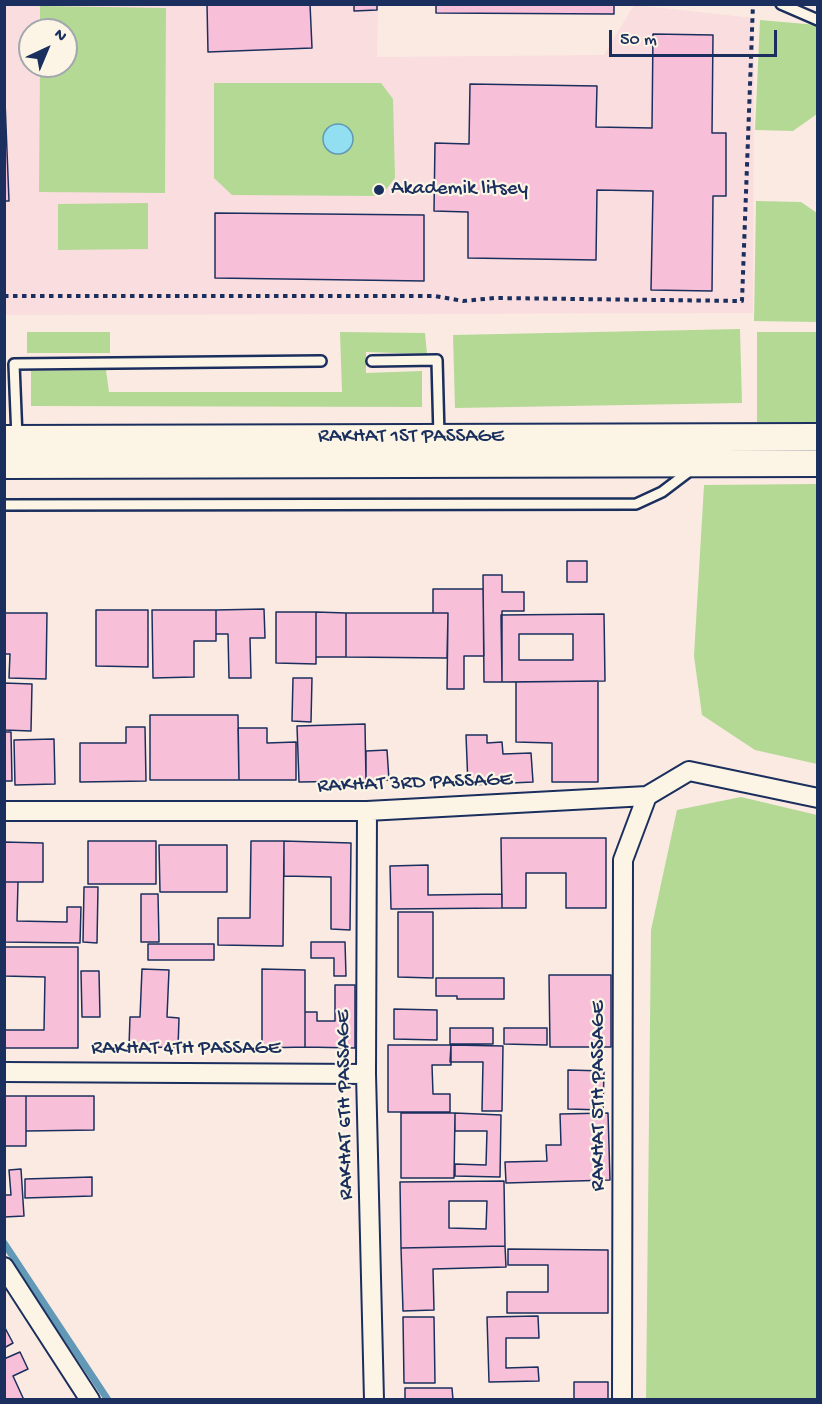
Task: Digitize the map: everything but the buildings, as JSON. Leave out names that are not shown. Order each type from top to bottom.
[{"type":"street","name":"RAKHAT 1ST PASSAGE","points":[[11,439],[818,437]]},
{"type":"street","name":"RAKHAT 1ST PASSAGE","points":[[4,465],[818,464]]},
{"type":"street","name":"RAKHAT 3RD PASSAGE","points":[[4,811],[367,811],[647,796],[689,771],[818,798]]},
{"type":"street","name":"RAKHAT 5TH PASSAGE","points":[[622,1400],[623,860],[647,796]]},
{"type":"street","name":"RAKHAT 6TH PASSAGE","points":[[367,811],[366,1074],[375,1400]]},
{"type":"street","name":"RAKHAT 4TH PASSAGE","points":[[4,1072],[366,1074]]},
{"type":"street","points":[[4,1267],[90,1400]]},
{"type":"lane","points":[[782,4],[818,20]]},
{"type":"lane","points":[[372,361],[437,360],[440,438]]},
{"type":"lane","points":[[11,439],[14,364],[321,361]]},
{"type":"lane","points":[[4,505],[636,504],[662,492],[700,464]]},
{"type":"path","points":[[4,296],[435,296],[463,302],[495,298],[742,301],[753,4]]},
{"type":"shaded area","name":"Akademik litsey","points":[[4,5],[378,5],[377,57],[604,55],[634,5],[754,18],[753,313],[5,315]]},
{"type":"green space","points":[[40,6],[166,8],[165,193],[39,192],[40,78],[78,78],[78,18],[40,18]]},
{"type":"green space","points":[[760,20],[817,25],[817,114],[793,131],[755,130]]},
{"type":"green space","points":[[214,83],[381,83],[393,99],[395,178],[381,196],[232,195],[214,178]]},
{"type":"green space","points":[[756,201],[801,202],[817,213],[817,322],[754,321]]},
{"type":"green space","points":[[148,203],[148,249],[58,250],[58,204]]},
{"type":"green space","points":[[740,329],[742,403],[455,408],[453,335]]},
{"type":"green space","points":[[27,332],[110,332],[110,353],[27,353]]},
{"type":"green space","points":[[340,332],[425,333],[427,354],[366,352],[366,373],[422,371],[422,407],[31,406],[31,371],[106,370],[109,392],[342,392]]},
{"type":"green space","points":[[757,332],[817,332],[817,422],[757,422]]},
{"type":"green space","points":[[818,484],[817,764],[755,750],[702,715],[694,656],[704,485]]},
{"type":"green space","points":[[741,797],[817,815],[817,1399],[646,1399],[651,930],[677,810]]},
{"type":"water","points":[[338,124],[349,128],[353,139],[349,150],[338,154],[327,150],[323,139],[327,128]]},
{"type":"waterway","points":[[4,1243],[108,1400]]},
{"type":"place","name":"Akademik litsey","points":[[379,190]]}]
